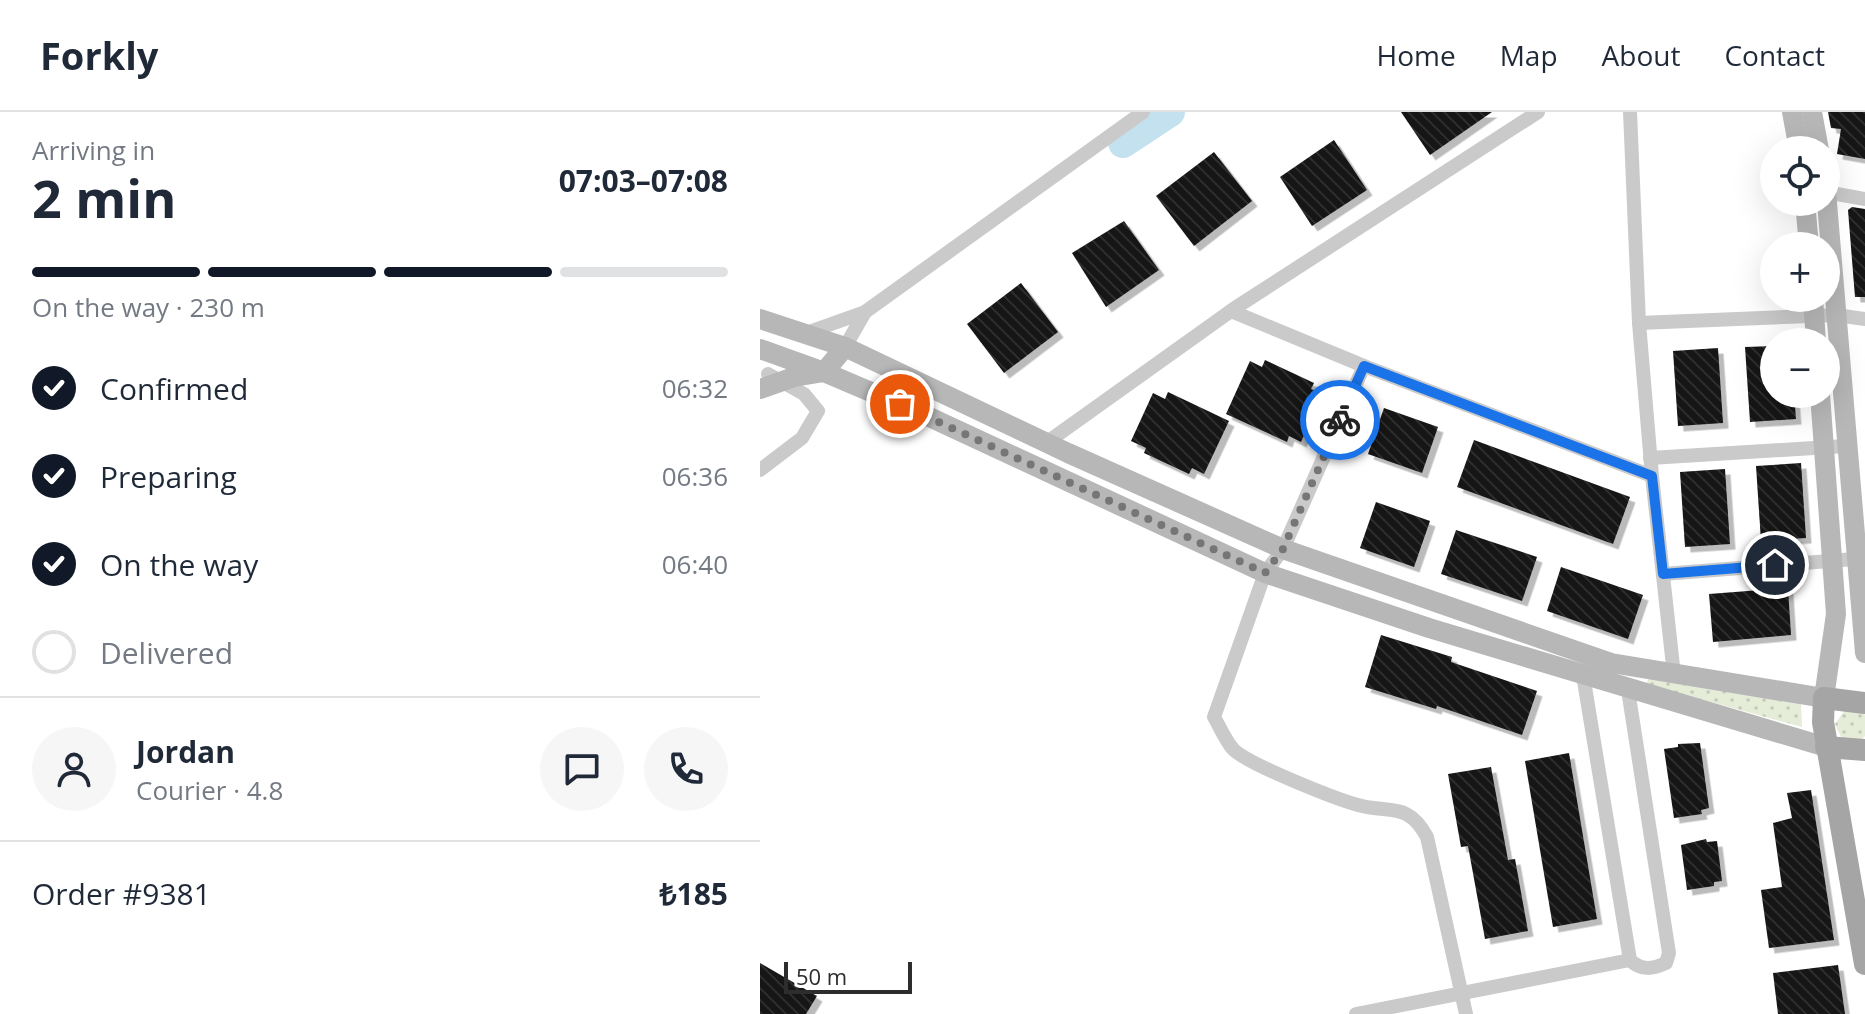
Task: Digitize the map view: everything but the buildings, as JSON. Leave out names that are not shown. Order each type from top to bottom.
[{"type":"main road","points":[[1792,112],[1796,136]]},
{"type":"main road","points":[[1812,112],[1816,136]]},
{"type":"main road","points":[[1828,216],[1865,653]]},
{"type":"main road","points":[[760,319],[845,347],[1046,443],[1283,549],[1611,663],[1865,703]]},
{"type":"main road","points":[[767,382],[782,358],[806,333]]},
{"type":"main road","points":[[767,382],[824,372],[845,347]]},
{"type":"main road","points":[[760,349],[824,372],[925,415],[1265,573],[1628,690],[1826,747],[1865,750]]},
{"type":"main road","points":[[1821,408],[1836,614],[1823,722],[1865,964]]},
{"type":"street","points":[[806,333],[865,312],[1143,112]]},
{"type":"street","points":[[1046,443],[1231,311],[1538,112]]},
{"type":"street","points":[[1630,112],[1639,323],[1650,458],[1674,675]]},
{"type":"street","points":[[1840,195],[1865,199]]},
{"type":"street","points":[[1231,311],[1364,366],[1652,476]]},
{"type":"street","points":[[845,347],[865,312]]},
{"type":"street","points":[[1639,323],[1760,312]]},
{"type":"street","points":[[1828,312],[1865,319]]},
{"type":"street","points":[[1364,366],[1283,549],[1265,573],[1214,717],[1234,751],[1282,776],[1360,806],[1391,808],[1419,822],[1427,837],[1466,1014]]},
{"type":"street","points":[[760,470],[802,438],[818,411],[804,394],[767,382]]},
{"type":"street","points":[[1650,458],[1846,446]]},
{"type":"street","points":[[1663,574],[1855,559]]},
{"type":"street","points":[[1583,675],[1630,960],[1645,969],[1666,963],[1669,953],[1628,690]]},
{"type":"street","points":[[1356,1014],[1630,960]]},
{"type":"green space","points":[[1649,678],[1801,702],[1802,727],[1646,684]]},
{"type":"green space","points":[[1845,710],[1861,711],[1865,715],[1865,736],[1862,739],[1842,739],[1835,724]]},
{"type":"waterway","points":[[1123,143],[1170,112]]},
{"type":"way so far","points":[[900,404],[1265,573],[1283,549],[1340,420]]},
{"type":"route","points":[[1340,420],[1364,366],[1652,476],[1663,574],[1775,565]]}]
